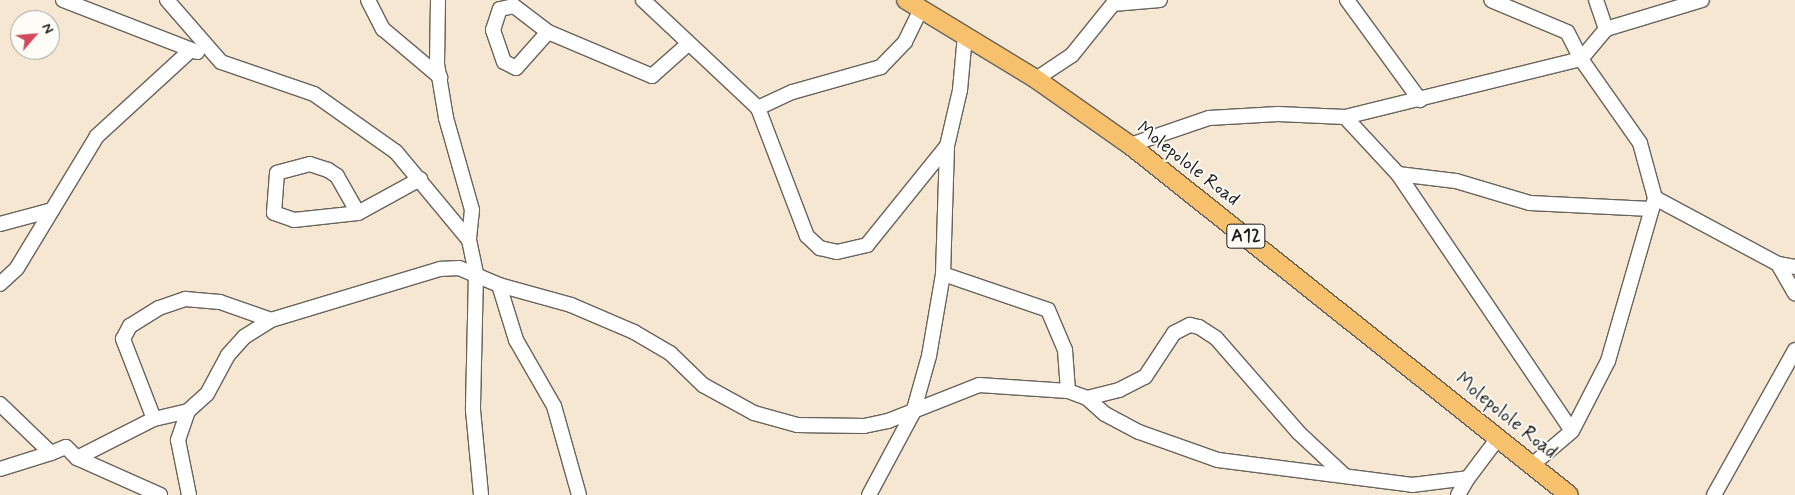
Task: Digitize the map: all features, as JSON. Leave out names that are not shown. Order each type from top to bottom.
[{"type":"main road","name":"Molepolole Road","points":[[913,4],[1036,79],[1130,144],[1569,495]]},
{"type":"street","points":[[63,0],[220,62],[314,94],[396,152],[468,240]]},
{"type":"street","points":[[167,0],[220,62]]},
{"type":"street","points":[[368,0],[384,29],[440,77]]},
{"type":"street","points":[[438,0],[440,77],[472,210],[468,240],[476,274],[473,410],[481,495]]},
{"type":"street","points":[[643,0],[758,108],[807,236],[820,248],[836,252],[867,245],[947,146]]},
{"type":"street","points":[[1036,79],[1072,55],[1114,4],[1160,0]]},
{"type":"street","points":[[1346,0],[1420,100]]},
{"type":"street","points":[[1491,0],[1567,32],[1581,59],[1640,143],[1653,203],[1608,360],[1572,432],[1532,465]]},
{"type":"street","points":[[1596,0],[1606,29]]},
{"type":"street","points":[[1130,144],[1209,118],[1278,114],[1345,117],[1420,100],[1581,59],[1606,29],[1702,0]]},
{"type":"street","points":[[758,108],[792,92],[881,67],[906,42],[913,4]]},
{"type":"street","points":[[548,32],[516,68],[504,62],[493,30],[500,9],[514,6],[548,32],[652,76],[688,44]]},
{"type":"street","points":[[869,495],[913,413],[929,356],[943,274],[947,146],[960,90],[965,35]]},
{"type":"street","points":[[0,284],[17,268],[97,136],[191,50]]},
{"type":"street","points":[[1345,117],[1398,174],[1572,432]]},
{"type":"street","points":[[358,213],[337,176],[328,170],[310,164],[277,174],[274,213],[294,220],[358,213],[420,179]]},
{"type":"street","points":[[1398,174],[1456,181],[1539,205],[1653,203],[1778,264],[1795,267]]},
{"type":"street","points":[[0,224],[52,210]]},
{"type":"street","points":[[1778,264],[1795,293]]},
{"type":"street","points":[[77,458],[154,419],[188,411],[208,394],[240,341],[271,320],[440,269],[459,268],[499,285],[549,297],[634,332],[670,353],[703,385],[754,413],[797,425],[864,426],[913,413],[937,398],[979,385],[1068,391],[1087,398],[1105,414],[1139,432],[1218,460],[1412,485],[1468,478]]},
{"type":"street","points":[[943,274],[1048,310],[1065,350],[1068,391]]},
{"type":"street","points":[[499,285],[516,340],[554,406],[579,495]]},
{"type":"street","points":[[154,419],[124,339],[130,326],[158,308],[185,299],[220,302],[271,320]]},
{"type":"street","points":[[1087,398],[1119,390],[1145,376],[1174,333],[1190,325],[1199,327],[1216,338],[1298,433],[1344,475]]},
{"type":"street","points":[[1714,495],[1795,350]]},
{"type":"street","points":[[0,404],[51,453]]},
{"type":"street","points":[[188,411],[178,440],[189,495]]},
{"type":"street","points":[[1458,495],[1468,478],[1498,438]]},
{"type":"street","points":[[0,469],[66,447],[77,458],[160,495]]}]
